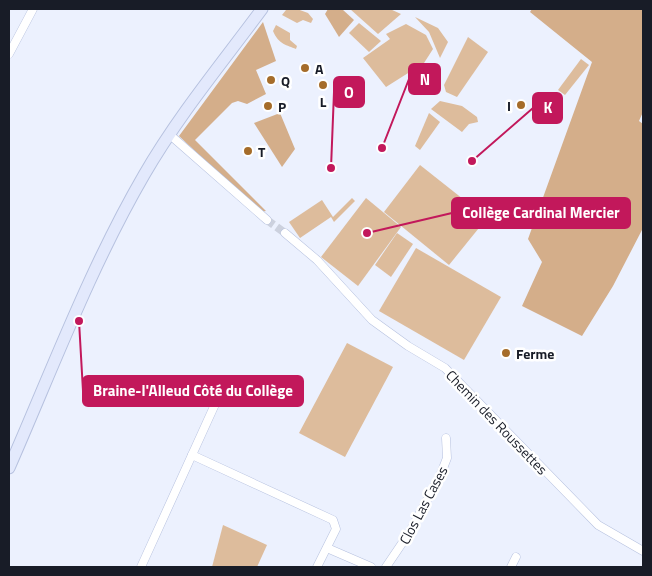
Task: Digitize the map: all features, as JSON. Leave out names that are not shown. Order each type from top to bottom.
[{"type":"main road","points":[[9,468],[108,244],[132,197],[169,134],[262,9]]},
{"type":"street","points":[[9,54],[12,39],[33,9]]},
{"type":"street","points":[[169,134],[267,220]]},
{"type":"street","name":"Chemin des Roussettes","points":[[285,233],[317,260],[372,320],[408,346],[445,368],[598,525],[643,551]]},
{"type":"street","points":[[141,567],[225,383],[229,380],[239,382]]},
{"type":"street","name":"Clos Las Cases","points":[[386,567],[409,534],[440,476],[447,458],[446,438]]},
{"type":"street","points":[[192,455],[333,520],[336,529],[317,567]]},
{"type":"street","points":[[327,548],[371,567]]},
{"type":"street","points":[[511,567],[516,557]]},
{"type":"shaded area","points":[[297,9],[308,13],[313,19],[311,23],[303,20],[297,23],[282,15],[286,10]]},
{"type":"shaded area","points":[[328,9],[342,9],[354,20],[339,37],[325,14]]},
{"type":"shaded area","points":[[350,9],[390,9],[401,14],[378,34]]},
{"type":"shaded area","points":[[532,9],[643,9],[643,112],[639,121],[643,124],[643,228],[613,286],[582,336],[522,306],[542,262],[528,239],[592,62],[530,12]]},
{"type":"shaded area","points":[[415,17],[438,28],[448,42],[440,58],[429,32]]},
{"type":"shaded area","points":[[263,22],[276,61],[256,70],[266,94],[247,104],[238,101],[232,103],[195,140],[266,211],[260,212],[179,136]]},
{"type":"shaded area","points":[[359,23],[381,41],[369,52],[349,33]]},
{"type":"shaded area","points":[[406,24],[426,35],[433,49],[424,63],[386,87],[363,58],[390,39],[386,34]]},
{"type":"shaded area","points":[[276,25],[290,33],[290,40],[297,46],[296,49],[283,44],[278,39],[273,31]]},
{"type":"shaded area","points":[[468,37],[488,52],[457,97],[446,92],[444,85]]},
{"type":"shaded area","points":[[581,59],[589,65],[565,95],[558,90]]},
{"type":"shaded area","points":[[440,101],[462,106],[477,117],[478,122],[469,124],[462,132],[431,109]]},
{"type":"shaded area","points":[[280,113],[295,149],[282,167],[254,123]]},
{"type":"shaded area","points":[[429,113],[440,122],[420,150],[415,146]]},
{"type":"shaded area","points":[[420,165],[487,218],[449,265],[384,212]]},
{"type":"shaded area","points":[[352,198],[355,201],[334,222],[331,217],[300,238],[289,222],[322,200],[333,217]]},
{"type":"shaded area","points":[[366,198],[401,227],[358,286],[321,257]]},
{"type":"shaded area","points":[[397,233],[413,244],[391,277],[375,265]]},
{"type":"shaded area","points":[[416,248],[501,297],[464,360],[379,311]]},
{"type":"shaded area","points":[[347,343],[393,367],[345,457],[299,433]]},
{"type":"shaded area","points":[[223,525],[267,545],[257,567],[212,567]]},
{"type":"tunnel","points":[[267,220],[285,233]]},
{"type":"place","name":"A","points":[[305,68]]},
{"type":"place","name":"Q","points":[[271,80]]},
{"type":"place","name":"L","points":[[323,85]]},
{"type":"place","name":"I","points":[[521,105]]},
{"type":"place","name":"P","points":[[268,106]]},
{"type":"place","name":"N","points":[[382,148]]},
{"type":"place","name":"T","points":[[248,151]]},
{"type":"place","name":"K","points":[[472,161]]},
{"type":"place","name":"O","points":[[331,168]]},
{"type":"place","name":"Collège Cardinal Mercier","points":[[367,233]]},
{"type":"place","name":"Braine-l'Alleud Côté du Collège","points":[[79,321]]},
{"type":"place","name":"Ferme","points":[[506,353]]}]
